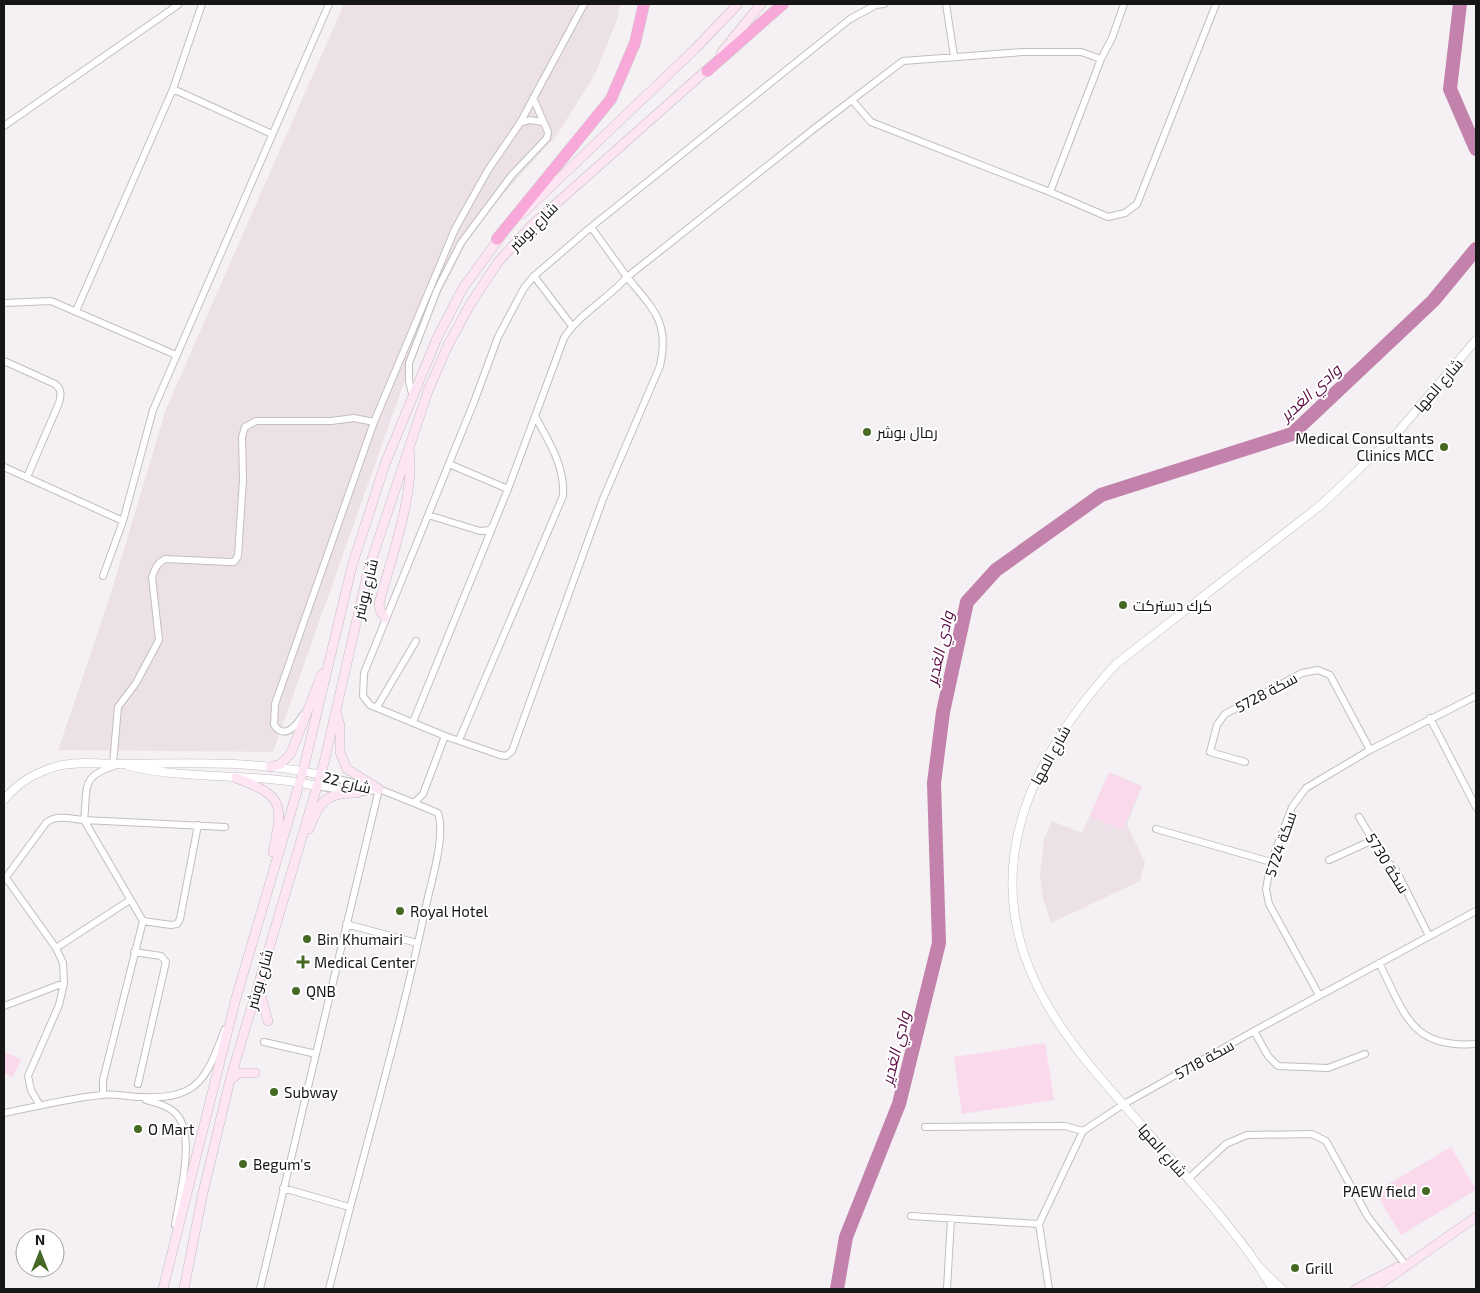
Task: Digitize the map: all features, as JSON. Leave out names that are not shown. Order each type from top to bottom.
[{"type":"highway","points":[[497,239],[611,99],[635,43],[644,4]]},
{"type":"highway","points":[[707,71],[783,4]]},
{"type":"main road","name":"شارع بوشر","points":[[184,1289],[202,1197],[230,1080],[339,706],[368,571],[408,447],[428,391],[448,345],[471,303],[498,262],[532,225],[707,71],[761,4]]},
{"type":"main road","name":"شارع بوشر","points":[[162,1289],[236,998],[303,771],[352,566],[384,464],[437,338],[463,288],[497,239],[695,49],[737,5]]},
{"type":"main road","points":[[386,618],[378,608],[378,604],[410,485],[411,462],[408,447]]},
{"type":"main road","points":[[270,767],[287,760],[335,642]]},
{"type":"main road","points":[[339,706],[340,752],[343,762],[354,775],[378,789]]},
{"type":"main road","points":[[236,778],[267,791],[278,803],[280,815],[262,905]]},
{"type":"main road","points":[[298,845],[306,837],[318,807],[324,801],[330,796],[342,792],[357,793]]},
{"type":"main road","points":[[257,983],[268,1021]]},
{"type":"main road","points":[[230,1080],[239,1073],[255,1073]]},
{"type":"main road","points":[[1356,1289],[1405,1264],[1476,1216]]},
{"type":"main road","points":[[1373,1289],[1391,1277],[1405,1264]]},
{"type":"street","points":[[4,126],[179,4]]},
{"type":"street","points":[[76,311],[173,90],[202,4]]},
{"type":"street","points":[[103,576],[123,521],[153,410],[329,4]]},
{"type":"street","points":[[310,706],[293,729],[286,732],[278,730],[274,724],[275,704],[374,422],[455,229],[488,170],[520,123],[584,4]]},
{"type":"street","points":[[591,227],[652,309],[662,328],[664,346],[660,366],[603,499],[512,751],[506,756],[445,736],[376,707],[370,704],[363,696],[363,681],[386,618],[506,319],[534,276],[591,227],[850,19],[876,5],[884,4]]},
{"type":"street","points":[[946,4],[954,56]]},
{"type":"street","points":[[1050,192],[1124,4]]},
{"type":"street","points":[[852,100],[871,122],[1050,192],[1108,217],[1124,213],[1137,204],[1216,4]]},
{"type":"street","points":[[413,722],[508,489],[564,338],[572,326],[614,292],[627,277],[903,61],[1023,52],[1082,52],[1101,59]]},
{"type":"street","points":[[173,90],[272,134]]},
{"type":"street","points":[[412,394],[409,381],[409,363],[437,290],[468,232],[511,176],[547,138],[548,132],[533,98]]},
{"type":"street","points":[[520,123],[530,120],[543,122]]},
{"type":"street","points":[[534,276],[572,326]]},
{"type":"street","points":[[4,303],[51,301],[176,355]]},
{"type":"street","name":"شارع المها","points":[[1273,1289],[1258,1266],[1055,1018],[1033,978],[1018,934],[1012,888],[1013,867],[1021,820],[1034,782],[1052,747],[1070,718],[1116,664],[1321,505],[1398,432],[1476,340]]},
{"type":"street","points":[[4,362],[55,384],[58,386],[61,394],[59,403],[27,477]]},
{"type":"street","points":[[459,740],[563,496],[564,480],[560,463],[535,416]]},
{"type":"street","points":[[113,764],[118,707],[136,683],[159,640],[152,577],[154,569],[164,559],[234,562],[238,556],[243,480],[242,437],[245,427],[256,421],[331,421],[354,418],[374,422]]},
{"type":"street","points":[[449,464],[508,489]]},
{"type":"street","points":[[4,467],[123,521]]},
{"type":"street","points":[[428,514],[480,531],[490,530],[495,522]]},
{"type":"street","points":[[376,707],[416,641]]},
{"type":"street","name":"سكة 5728","points":[[1246,762],[1210,752],[1217,725],[1225,714],[1302,673],[1318,670],[1330,675],[1370,750]]},
{"type":"street","name":"سكة 5724","points":[[1319,995],[1269,904],[1266,889],[1271,862],[1292,807],[1306,788],[1370,750],[1476,696]]},
{"type":"street","points":[[1430,718],[1476,807]]},
{"type":"street","points":[[414,803],[423,794],[445,736]]},
{"type":"street","name":"شارع 22","points":[[4,800],[19,783],[35,774],[60,765],[185,762],[270,767],[303,771],[378,789]]},
{"type":"street","points":[[103,1094],[103,1080],[143,921],[84,820],[89,779],[104,769],[122,764]]},
{"type":"street","name":"شارع 22","points":[[122,764],[151,771],[300,782],[357,793],[378,789]]},
{"type":"street","points":[[260,1289],[378,789],[438,813],[441,823],[417,943],[378,1111],[349,1207],[329,1289]]},
{"type":"street","name":"سكة 5730","points":[[1359,817],[1383,857],[1396,870],[1429,936]]},
{"type":"street","points":[[40,1106],[31,1090],[28,1076],[50,1028],[64,983],[63,963],[56,948],[5,880],[51,818],[225,827]]},
{"type":"street","points":[[143,921],[171,925],[177,924],[198,825]]},
{"type":"street","points":[[1156,829],[1271,862]]},
{"type":"street","points":[[1329,860],[1373,840]]},
{"type":"street","points":[[56,948],[130,900]]},
{"type":"street","name":"سكة 5718","points":[[1083,1131],[1124,1104],[1254,1031],[1476,911]]},
{"type":"street","points":[[346,924],[417,943]]},
{"type":"street","points":[[134,952],[161,956],[166,962],[138,1084]]},
{"type":"street","points":[[1379,963],[1409,1020],[1418,1032],[1432,1041],[1476,1044]]},
{"type":"street","points":[[4,1006],[64,983]]},
{"type":"street","points":[[4,1113],[103,1094],[174,1097],[190,1089],[201,1080],[212,1064],[236,998]]},
{"type":"street","points":[[1254,1031],[1268,1056],[1278,1066],[1328,1068],[1365,1054]]},
{"type":"street","points":[[264,1042],[316,1054]]},
{"type":"street","points":[[140,1097],[168,1108],[177,1114],[182,1123],[187,1141],[172,1251]]},
{"type":"street","points":[[925,1127],[1065,1126],[1083,1131],[1039,1224],[1049,1289]]},
{"type":"street","points":[[1188,1179],[1226,1144],[1247,1135],[1312,1134],[1326,1141],[1368,1217],[1405,1264]]},
{"type":"street","points":[[283,1188],[349,1207]]},
{"type":"street","points":[[911,1216],[1039,1224]]},
{"type":"street","points":[[947,1289],[950,1219]]},
{"type":"street","name":"شارع المها","points":[[1258,1266],[1271,1276],[1282,1289]]},
{"type":"shaded area","points":[[344,4],[620,4],[617,20],[595,74],[557,135],[476,224],[424,326],[273,752],[58,750],[110,596],[166,409]]},
{"type":"shaded area","points":[[1109,772],[1142,786],[1127,825],[1145,862],[1140,881],[1051,923],[1043,898],[1040,876],[1044,839],[1052,821],[1082,833]]},
{"type":"shaded area","points":[[1109,773],[1141,787],[1122,830],[1090,816]]},
{"type":"shaded area","points":[[1045,1043],[1054,1100],[962,1114],[954,1057]]},
{"type":"shaded area","points":[[4,1052],[21,1059],[13,1077],[4,1073]]},
{"type":"shaded area","name":"PAEW field","points":[[1451,1147],[1476,1190],[1401,1235],[1375,1192]]},
{"type":"waterway","name":"وادي الغدير","points":[[1460,4],[1450,89],[1476,149]]},
{"type":"waterway","name":"وادي الغدير","points":[[837,1289],[846,1237],[899,1104],[939,943],[934,783],[943,712],[967,602],[996,570],[1101,495],[1292,434],[1433,301],[1476,249]]},
{"type":"place","name":"رمال بوشر","points":[[867,432]]},
{"type":"place","name":"Medical Consultants Clinics MCC","points":[[1444,447]]},
{"type":"place","name":"كرك دستركت","points":[[1123,605]]},
{"type":"place","name":"Royal Hotel","points":[[400,911]]},
{"type":"place","name":"Bin Khumairi","points":[[307,939]]},
{"type":"place","name":"Medical Center","points":[[303,962]]},
{"type":"place","name":"QNB","points":[[296,991]]},
{"type":"place","name":"Subway","points":[[274,1092]]},
{"type":"place","name":"O Mart","points":[[138,1129]]},
{"type":"place","name":"Begum's","points":[[243,1164]]},
{"type":"place","name":"PAEW field","points":[[1426,1191]]},
{"type":"place","name":"Grill","points":[[1295,1268]]}]
